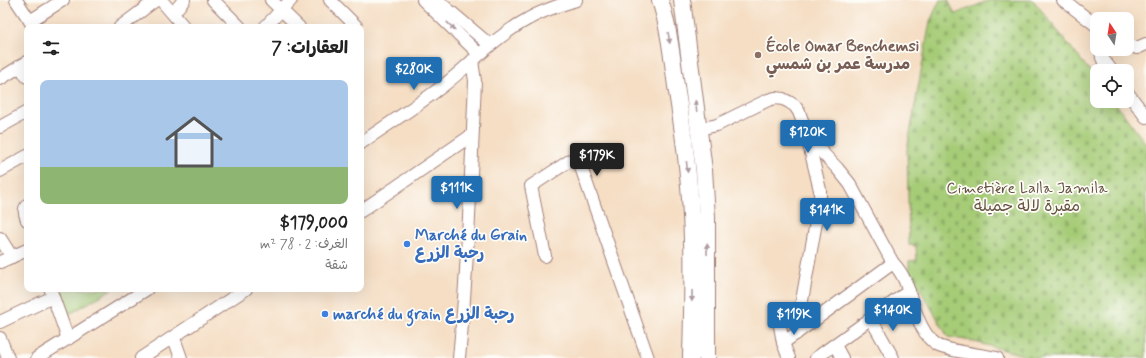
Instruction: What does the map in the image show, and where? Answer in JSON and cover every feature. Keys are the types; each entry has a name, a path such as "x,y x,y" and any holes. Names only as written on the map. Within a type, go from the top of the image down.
{"main road":[{"path":"660,0 667,27 688,175 693,281 691,358"},
{"path":"682,0 704,170 707,217 707,358"}],"street":[{"path":"16,0 32,24 63,0"},
{"path":"124,24 156,0"},
{"path":"162,0 181,24"},
{"path":"172,13 184,0"},
{"path":"213,0 237,24"},
{"path":"271,0 296,24"},
{"path":"268,24 291,0"},
{"path":"330,0 354,24"},
{"path":"423,0 476,57 465,293 458,358"},
{"path":"437,0 490,45"},
{"path":"364,141 444,85 490,45 528,19 548,9 576,0"},
{"path":"1063,0 1090,21"},
{"path":"1134,47 1138,48 1146,44"},
{"path":"0,79 24,64"},
{"path":"699,129 717,125 775,98 789,102 795,106 799,112 806,131 820,190 820,200 796,334"},
{"path":"1134,101 1146,117"},
{"path":"0,128 24,114"},
{"path":"806,131 814,144 850,184 893,263 900,270 923,328 937,345 998,358"},
{"path":"364,209 472,135"},
{"path":"545,256 531,186 578,156 648,358"},
{"path":"0,171 24,158"},
{"path":"0,238 12,257"},
{"path":"0,262 24,251"},
{"path":"783,343 893,263"},
{"path":"816,358 909,291"},
{"path":"37,358 142,292"},
{"path":"146,356 242,292"},
{"path":"0,322 52,293 68,339"},
{"path":"871,319 893,358"},
{"path":"779,320 783,343 789,358"},
{"path":"0,338 8,358"},
{"path":"174,338 181,358"},
{"path":"835,345 842,358"}],"green space":[{"name":"Cimetière Lalla Jamila مقبرة لالة جميلة","path":"940,0 948,0 955,14 990,0 1033,0 1090,71 1090,108 1119,108 1146,144 1146,358 1026,358 1023,355 971,341 948,337 909,270 909,261 917,260 916,246 909,245 907,150 930,21"},
{"path":"60,292 107,292 68,315"}],"place":[{"name":"École Omar Benchemsi مدرسة عمر بن شمسي","path":"758,55"},
{"name":"Marché du Grain رحبة الزرع","path":"407,244"},
{"name":"marché du grain رحبة الزرع","path":"325,314"}]}
